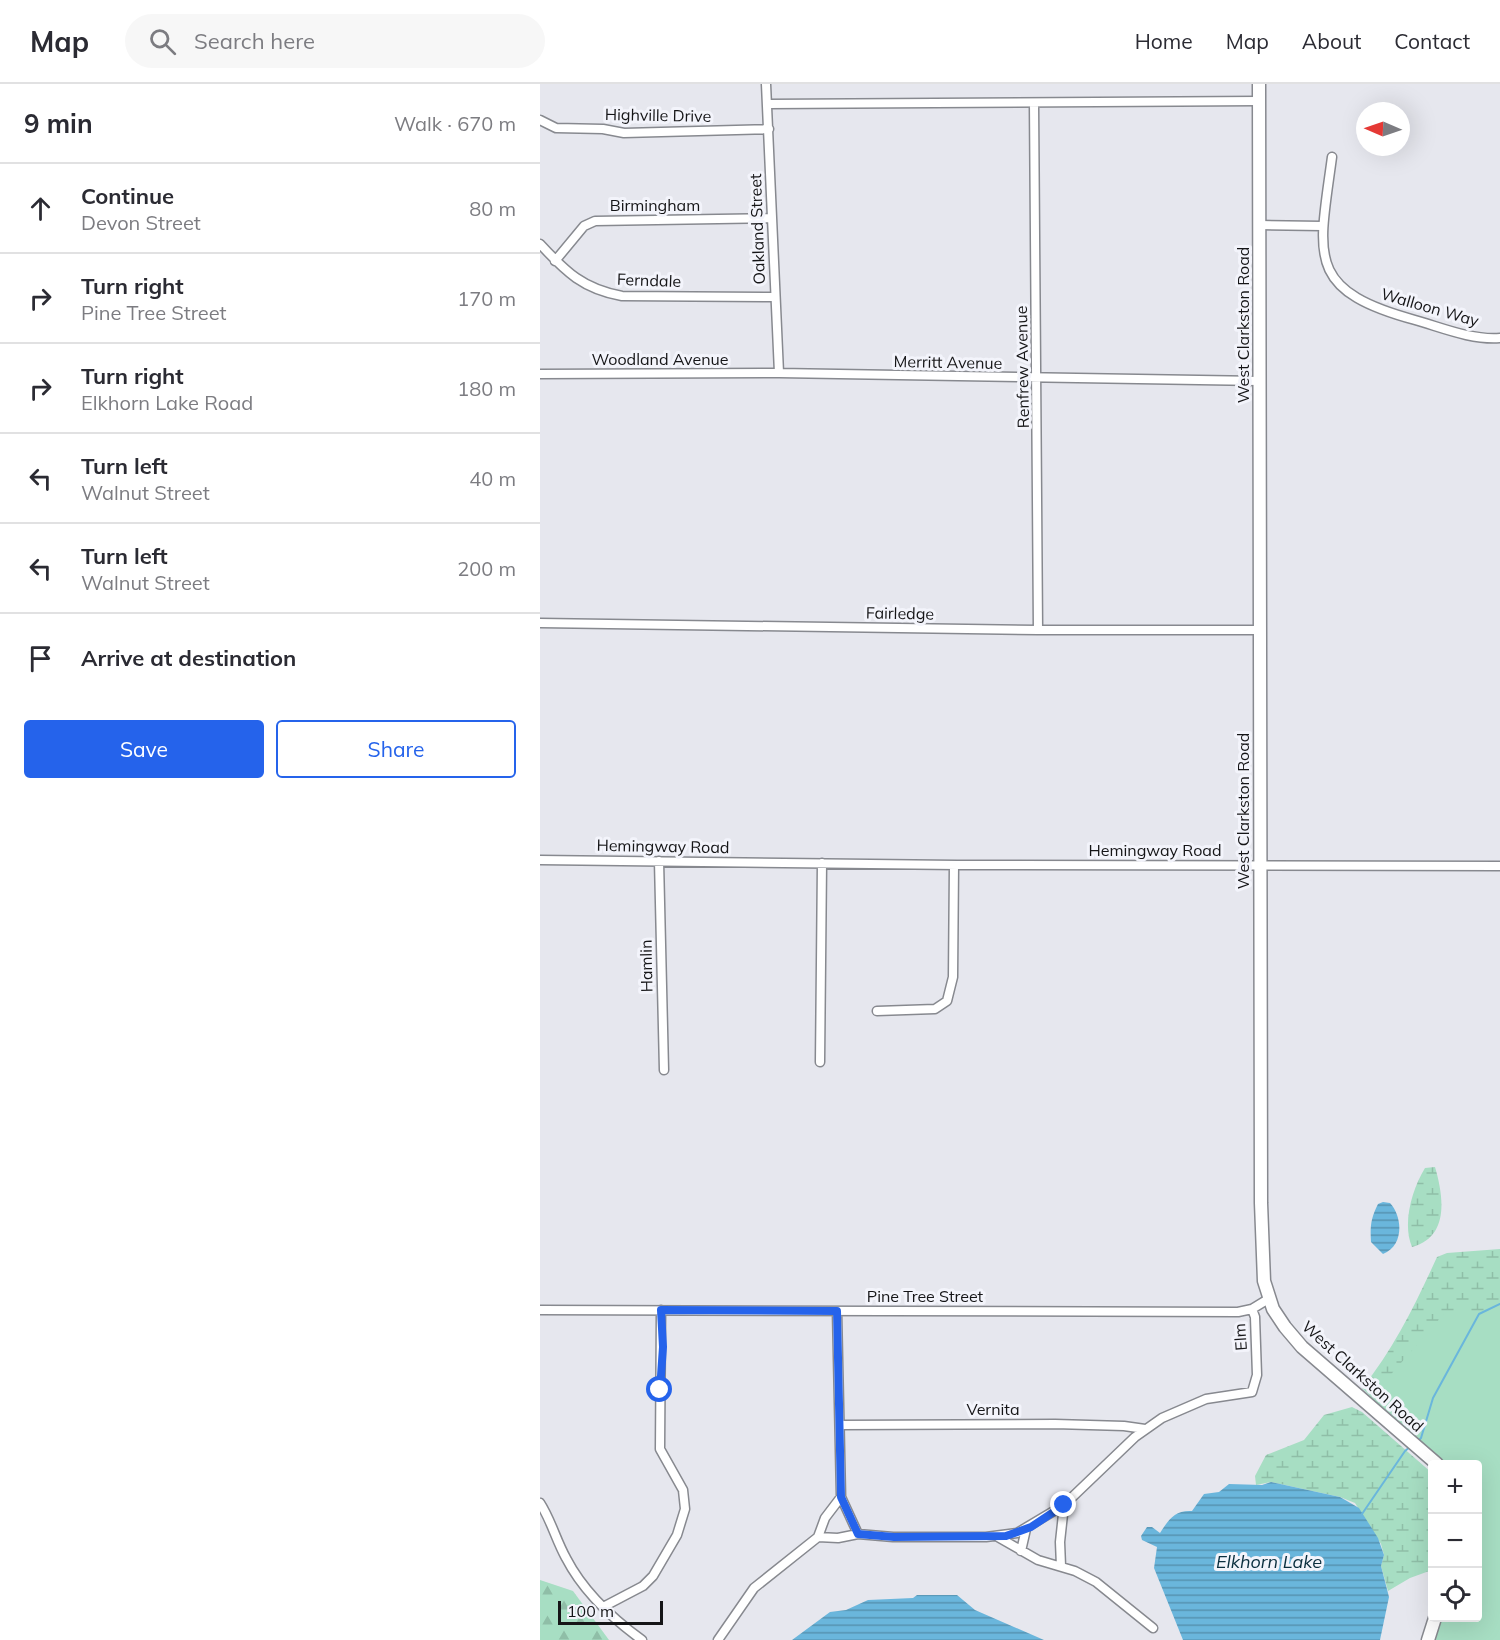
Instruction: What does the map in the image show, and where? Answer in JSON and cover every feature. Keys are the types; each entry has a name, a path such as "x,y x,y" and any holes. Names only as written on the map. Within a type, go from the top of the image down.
{"main road":[{"name":"West Clarkston Road","path":"1259,84 1261,1237 1264,1281 1279,1318 1302,1347 1432,1460"},
{"path":"1428,1640 1433,1622"}],"street":[{"name":"Oakland Street","path":"766,84 779,373"},
{"path":"768,104 1259,101"},
{"name":"Renfrew Avenue","path":"1034,103 1038,630"},
{"name":"Highville Drive","path":"543,123 624,133 769,129"},
{"name":"Walloon Way","path":"1332,157 1322,226 1328,267 1342,289 1351,297 1386,313 1477,338 1500,338"},
{"name":"Birmingham","path":"555,261 584,226 595,220 772,218"},
{"path":"1259,225 1322,226"},
{"name":"Ferndale","path":"540,244 555,261 581,283 595,291 622,296 775,297"},
{"name":"Merritt Avenue","path":"779,373 1260,381"},
{"name":"Woodland Avenue","path":"540,374 779,373"},
{"name":"Fairledge","path":"540,623 1038,630 1260,630"},
{"name":"Hemingway Road","path":"540,860 1500,866"},
{"name":"Hamlin","path":"659,861 664,1070"},
{"path":"820,1062 822,863"},
{"path":"877,1011 935,1009 947,1001 953,968 954,864"},
{"name":"Pine Tree Street","path":"540,1310 1238,1312 1252,1309 1270,1299"},
{"name":"Elm","path":"1145,1429 1162,1418 1206,1399 1252,1392 1257,1383 1257,1363 1255,1317 1252,1309"},
{"path":"603,1607 643,1586 653,1576 677,1535 685,1509 683,1490 662,1456 659,1441 663,1347 661,1310"},
{"path":"837,1311 841,1497 858,1534"},
{"name":"Vernita","path":"840,1425 1066,1425 1124,1426 1145,1429"},
{"path":"818,1537 838,1538 858,1534 903,1538 998,1536 1026,1529 1064,1505 1145,1429"},
{"path":"718,1640 754,1588 818,1537 825,1518 841,1497"},
{"path":"542,1505 569,1564 603,1607 642,1640"},
{"path":"1061,1566 1060,1542 1064,1505"},
{"path":"1020,1551 1026,1529"},
{"path":"998,1536 1020,1551 1096,1582 1153,1628"}],"green space":[{"path":"1435,1167 1440,1191 1441,1215 1432,1235 1424,1242 1412,1247 1408,1217 1413,1196 1425,1168"},
{"path":"1500,1249 1500,1373 1479,1460 1471,1460 1377,1403 1362,1388 1394,1342 1437,1257 1447,1253"},
{"path":"1444,1314 1500,1314 1500,1640 1434,1640 1440,1622 1482,1622 1482,1460 1442,1460 1371,1397"},
{"path":"1352,1407 1362,1412 1428,1470 1428,1571 1410,1578 1388,1591 1381,1566 1384,1555 1381,1544 1355,1503 1340,1497 1271,1482 1256,1485 1255,1476 1266,1455 1304,1440 1324,1415"},
{"path":"540,1580 573,1591 609,1640 540,1640"}],"water":[{"path":"1390,1203 1394,1209 1399,1231 1395,1245 1383,1254 1371,1242 1371,1231 1372,1218 1378,1204"},
{"name":"Elkhorn Lake","path":"1271,1482 1340,1497 1359,1508 1378,1538 1384,1555 1381,1566 1389,1597 1380,1640 1183,1640 1154,1568 1157,1547 1142,1540 1141,1536 1147,1527 1152,1527 1160,1533 1173,1516 1181,1512 1192,1511 1204,1494 1219,1492 1229,1484 1262,1485"},
{"path":"917,1595 957,1595 975,1610 1044,1640 792,1640 830,1612 846,1610 868,1600 913,1598"}],"waterway":[{"path":"1418,1441 1421,1438 1433,1398 1479,1314 1500,1304"},
{"path":"1362,1514 1405,1451 1411,1446"}],"route":[{"path":"660,1390 663,1347 661,1310 837,1311 841,1497 858,1534 894,1537 1006,1536 1031,1527 1064,1505"}]}
